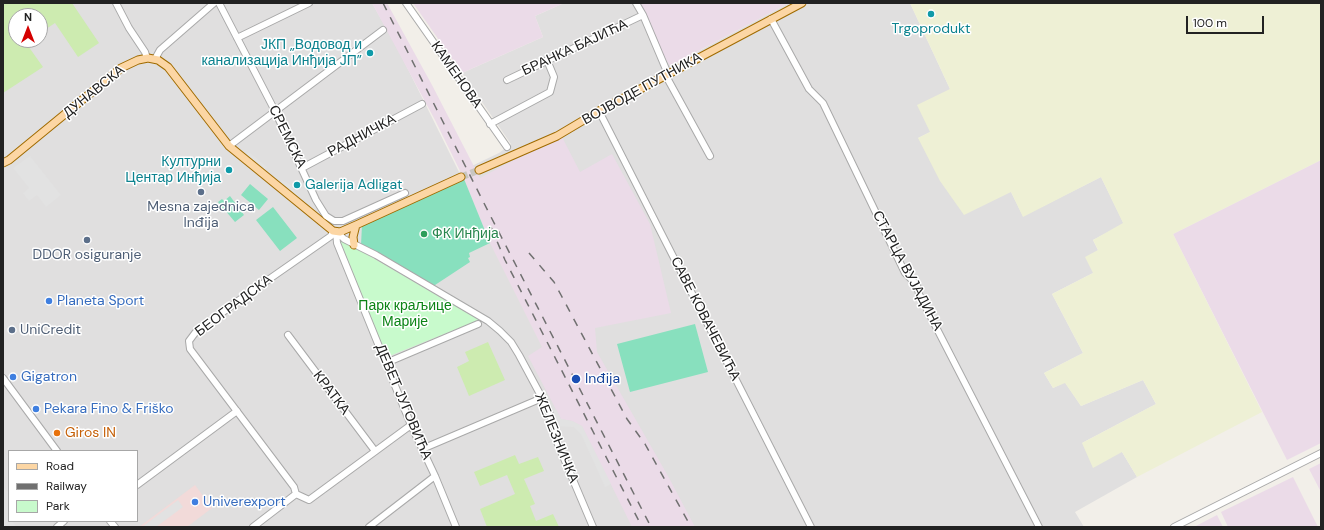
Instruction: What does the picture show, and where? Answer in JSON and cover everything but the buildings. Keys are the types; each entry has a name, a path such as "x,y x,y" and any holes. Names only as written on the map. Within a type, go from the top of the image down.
{"main road":[{"name":"ВОЈВОДЕ ПУТНИКА","path":"479,170 557,136 599,111 771,19 793,5 802,3"},
{"name":"ДУНАВСКА","path":"3,163 9,160 121,68 138,60 147,58 155,59 168,67 229,146"},
{"name":"ЖЕЛЕЗНИЧКА","path":"229,146 307,210 336,231"},
{"path":"336,231 356,225 462,177"},
{"path":"354,245 353,237 356,225"}],"street":[{"path":"116,3 129,28 145,52 147,58"},
{"path":"155,59 160,50 214,3"},
{"name":"СРЕМСКА","path":"219,3 275,111 316,200 326,216 338,222 349,219 405,193"},
{"path":"237,38 309,3"},
{"name":"КАМЕНОВА","path":"406,3 507,148"},
{"path":"636,3 643,15 667,75 710,156"},
{"name":"БРАНКА БАЈИЋА","path":"507,80 643,15"},
{"name":"СТАРЦА ВУЈАДИНА","path":"771,19 808,88 823,103 905,273 917,285 919,294 1039,527"},
{"path":"229,146 383,30"},
{"path":"490,124 550,92 554,77 548,60"},
{"name":"РАДНИЧКА","path":"302,168 422,104"},
{"name":"САВЕ КОВАЧЕВИЋА","path":"599,111 811,527"},
{"path":"307,210 316,200"},
{"name":"ЖЕЛЕЗНИЧКА","path":"336,231 344,239 354,245 383,259 488,321 511,342 548,409 555,428 557,442 592,527"},
{"name":"ДЕВЕТ ЈУГОВИЋА","path":"336,231 337,243 411,425 435,476 456,527"},
{"name":"БЕОГРАДСКА","path":"296,494 294,487 190,350 190,341 195,333 234,303 331,236 336,231"},
{"path":"386,363 478,324"},
{"name":"КРАТКА","path":"288,335 375,451"},
{"path":"3,378 56,450"},
{"path":"422,449 542,398"},
{"path":"138,484 237,411"},
{"path":"256,526 296,494 309,500 411,425"},
{"path":"1174,527 1321,453"},
{"path":"370,527 435,476"}],"shaded area":[{"path":"3,3 372,3 397,47 459,172 499,153 511,144 462,73 543,37 535,16 564,3 632,3 671,66 789,3 910,3 950,89 930,132 918,138 1011,192 1023,216 1101,177 1124,224 1093,240 1098,250 1093,273 1052,294 1083,353 1044,373 1053,388 1065,382 1081,406 1143,380 1156,404 1082,443 1122,452 1137,477 1075,512 1084,527 3,527"},
{"path":"372,3 387,3 432,85 480,178 561,135 580,172 612,154 650,224 671,313 595,328 597,352 668,476 695,527 632,527 582,426 572,421 561,419 528,356 542,347 490,243 464,179 435,120"},
{"path":"413,3 564,3 535,16 543,37 462,73"},
{"path":"632,3 789,3 670,66"},
{"path":"249,152 267,167 264,171 245,156"},
{"path":"30,156 61,195 46,207 37,195 29,201 23,193 29,188 13,168"},
{"path":"1321,160 1321,443 1287,460 1173,234"},
{"path":"282,180 291,185 297,194 295,196 279,183"},
{"path":"556,409 561,419 572,421 582,426 611,484 605,487 582,436 574,427 556,426 551,411"},
{"path":"1321,463 1321,492 1309,469"},
{"path":"1293,477 1318,527 1228,527 1221,512"},
{"path":"195,485 212,508 187,527 139,527"},
{"path":"3,486 8,492 8,522 13,522 16,526 3,527"},
{"path":"178,500 183,507 156,527 142,527"},
{"path":"1217,515 1223,527 1194,527"}],"green space":[{"path":"3,3 72,3 99,43 78,57 55,23 48,28 48,8 8,8 8,48 30,48 43,67 3,93"},
{"path":"910,3 1321,3 1321,160 1173,234 1262,412 1137,477 1122,452 1093,468 1082,443 1156,404 1143,380 1081,406 1065,383 1053,388 1044,373 1083,353 1052,294 1093,273 1085,257 1098,250 1093,240 1123,223 1101,177 1023,217 1011,192 964,215 940,181 918,138 930,132 917,105 950,89"},
{"name":"ФК Инђија","path":"464,179 490,243 469,253 470,257 468,258 470,262 432,287 361,245 362,225"},
{"path":"250,184 268,199 259,210 241,195"},
{"path":"230,196 244,215 235,222 218,202 222,199 224,201"},
{"path":"273,207 297,238 280,251 256,220"},
{"name":"Парк краљице Марије","path":"339,238 479,320 387,357"},
{"path":"695,324 708,372 630,392 617,344"},
{"path":"488,342 505,380 469,396 457,367 469,361 465,352"},
{"path":"515,455 519,464 538,457 544,471 524,479 535,504 530,506 536,521 553,514 559,527 487,527 480,509 515,494 507,475 480,486 474,472"}],"tunnel":[{"path":"461,177 479,170"}],"railway":[{"path":"383,3 490,215 651,527"},
{"path":"491,227 505,260 642,527"},
{"path":"529,253 554,282 627,419 645,444 691,527"}],"place":[{"name":"Trgoprodukt","path":"931,14"},
{"name":"ЈКП „Водовод и канализација Инђија ЈП”","path":"370,53"},
{"name":"Културни Центар Инђија","path":"229,170"},
{"name":"Galerija Adligat","path":"297,185"},
{"name":"Mesna zajednica Inđija","path":"201,192"},
{"name":"ФК Инђија","path":"424,234"},
{"name":"DDOR osiguranje","path":"87,240"},
{"name":"Planeta Sport","path":"49,301"},
{"name":"UniCredit","path":"12,330"},
{"name":"Gigatron","path":"13,377"},
{"name":"Inđija","path":"576,379"},
{"name":"Pekara Fino & Friško","path":"36,409"},
{"name":"Giros IN","path":"57,433"},
{"name":"Univerexport","path":"195,502"}]}
